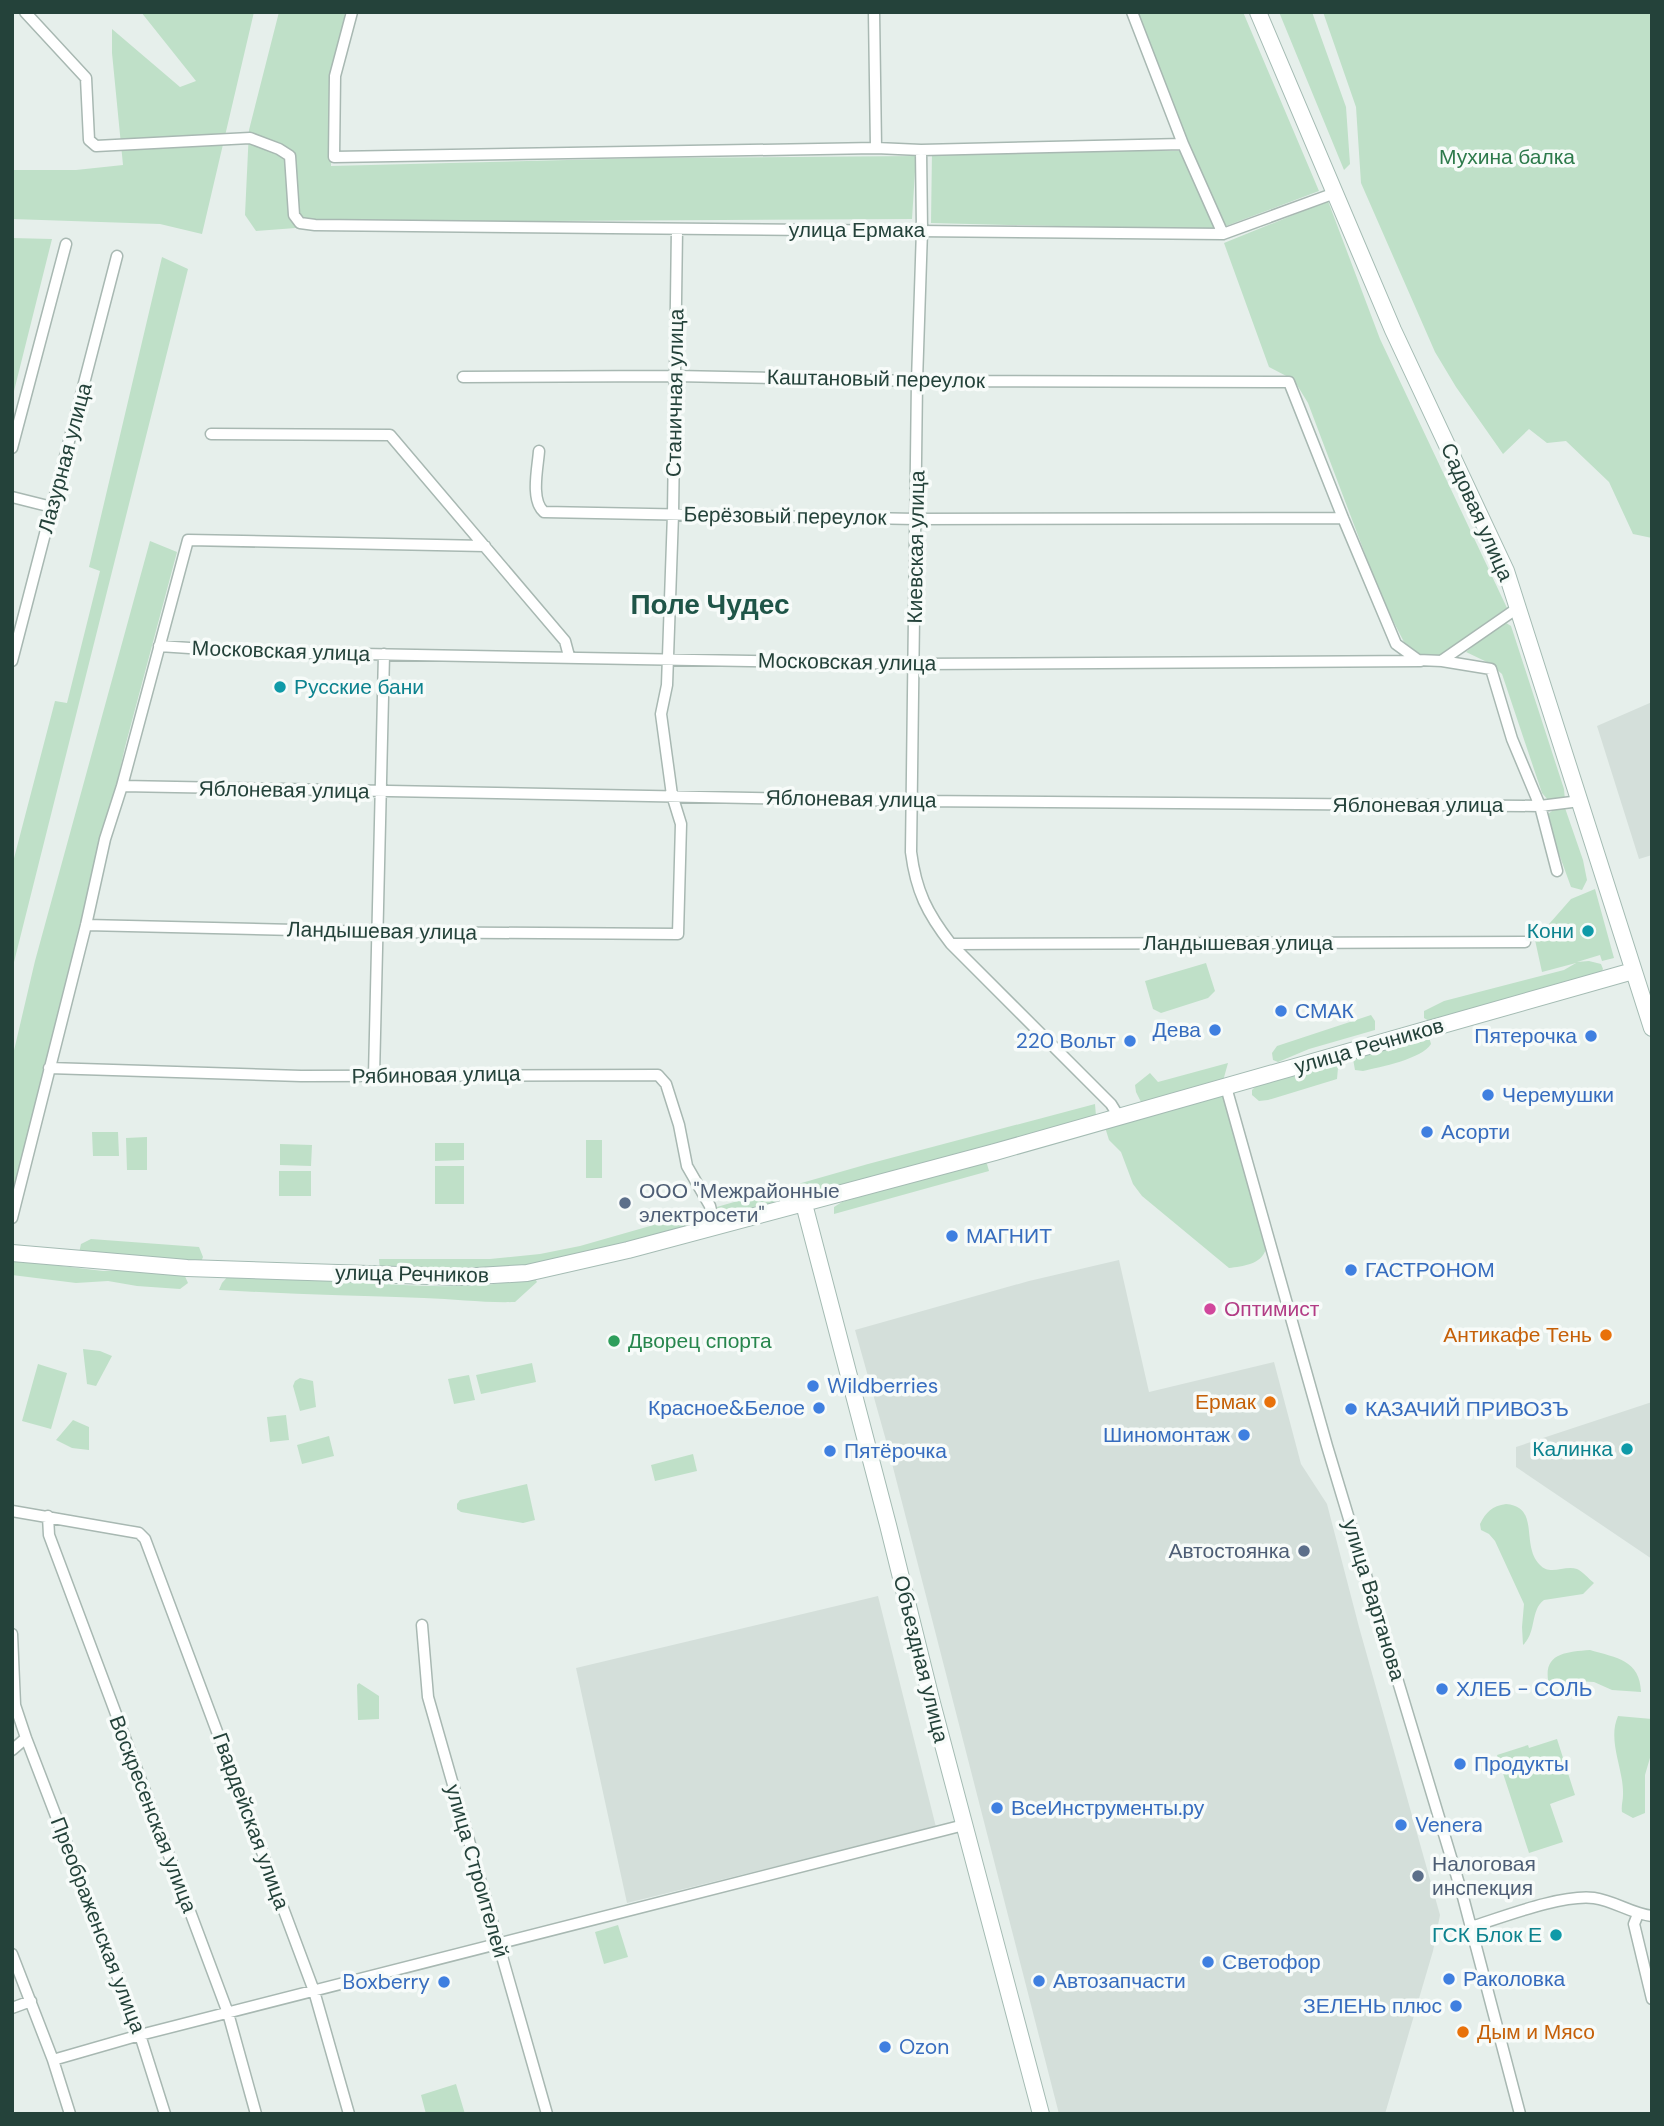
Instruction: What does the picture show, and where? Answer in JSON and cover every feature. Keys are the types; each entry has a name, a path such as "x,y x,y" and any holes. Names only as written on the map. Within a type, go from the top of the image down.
{"main road":[{"name":"Садовая улица","path":"1258,12 1393,330 1491,536 1519,607 1652,1028"},
{"name":"улица Речников","path":"12,1253 187,1268 460,1277 527,1273 804,1204 1633,971"},
{"name":"Объездная улица","path":"804,1204 1041,2114"}],"street":[{"name":"улица Ермака","path":"25,12 86,78 89,140 96,146 250,138 290,156 294,215 300,223 1223,234 1335,193"},
{"path":"352,12 335,76 334,156 876,148 921,150 1183,144"},
{"path":"874,12 876,148"},
{"path":"1132,12 1183,144 1223,234"},
{"name":"Киевская улица","path":"921,150 922,230 917,381 911,852 916,881 932,919 951,944 1111,1104 1119,1117"},
{"name":"Станичная улица","path":"677,229 673,514 667,685 661,714 672,795 681,824 678,934"},
{"path":"12,448 66,244"},
{"name":"Лазурная улица","path":"12,661 117,256"},
{"name":"Каштановый переулок","path":"463,377 675,376 917,381 1289,382 1342,518"},
{"path":"211,433 390,435 565,641 569,656"},
{"name":"Берёзовый переулок","path":"539,451 537,498 539,507 544,512 916,519 1342,518"},
{"path":"12,497 52,507"},
{"path":"1342,518 1396,644 1418,660 1491,669 1512,739 1540,806 1557,871"},
{"path":"12,1218 105,839 122,786 188,540 485,546"},
{"path":"1442,661 1519,607"},
{"name":"Московская улица","path":"159,646 250,652 914,664 1442,661"},
{"path":"374,1076 384,654"},
{"name":"Яблоневая улица","path":"122,786 912,801 1540,806 1580,801"},
{"name":"Ландышевая улица","path":"86,925 378,932 678,934"},
{"name":"Ландышевая улица","path":"951,944 1525,943"},
{"name":"Рябиновая улица","path":"49,1068 302,1076 658,1075 666,1084 680,1125 685,1160 710,1206 715,1227"},
{"name":"улица Вартанова","path":"1226,1087 1328,1448 1471,1927 1520,2114"},
{"path":"12,1511 48,1516"},
{"name":"Гвардейская улица","path":"48,1516 139,1533 145,1539 314,1991 349,2114"},
{"name":"Воскресенская улица","path":"48,1516 49,1535 228,2013 256,2114"},
{"name":"улица Строителей","path":"422,1625 428,1698 547,2114"},
{"name":"Преображенская улица","path":"12,1634 15,1705 141,2035 164,2114"},
{"path":"12,1750 26,1738"},
{"path":"53,2060 141,2035 964,1825"},
{"path":"1471,1927 1579,1898 1605,1900 1638,1914 1652,1916"},
{"path":"1638,1914 1634,1924 1652,1999"},
{"path":"12,1954 53,2060 70,2114"},
{"path":"12,2008 31,2001"}],"shaded area":[{"path":"1652,702 1652,855 1639,859 1597,726"},
{"path":"1119,1260 1149,1392 1274,1362 1301,1464 1327,1504 1440,1915 1433,1951 1385,2114 1059,2114 887,1444 855,1330 1029,1281"},
{"path":"1652,1402 1652,1559 1516,1467 1516,1447"},
{"path":"878,1596 936,1827 627,1903 576,1668"}],"green space":[{"path":"141,12 254,12 202,234 160,224 12,219 12,170 76,170 123,165 112,29 180,87 196,81"},
{"path":"279,12 345,12 334,87 331,166 646,158 916,156 912,219 375,222 256,231 245,215 249,130"},
{"path":"1137,12 1243,12 1319,191 1226,226 1189,146"},
{"path":"1279,12 1312,12 1346,107 1350,164 1344,170"},
{"name":"Мухина балка","path":"1323,12 1652,12 1652,538 1633,534 1609,482 1566,441 1547,443 1529,429 1503,454 1456,387 1435,352 1361,183 1356,107"},
{"path":"932,151 1180,151 1217,230 931,223"},
{"path":"1328,201 1380,339 1507,608 1437,657 1418,654 1405,644 1382,599 1308,403 1294,380 1269,367 1224,243"},
{"path":"12,238 52,239 12,399"},
{"path":"162,257 188,269 12,970 12,866 55,701 67,703 100,571 89,567"},
{"path":"150,541 177,552 125,747 91,900 12,1197 12,1059 35,961"},
{"path":"1503,621 1511,626 1564,789 1565,800 1548,800 1542,793 1502,674 1489,663 1466,652"},
{"path":"1556,808 1565,808 1583,860 1587,880 1582,890 1571,887 1550,829 1548,814"},
{"path":"1595,889 1614,958 1602,961 1600,955 1577,962 1601,964 1603,969 1600,975 1429,1021 1424,1018 1424,1011 1444,1001 1564,970 1576,963 1542,972 1535,940 1571,899"},
{"path":"1206,963 1215,991 1208,998 1161,1013 1153,1009 1145,981"},
{"path":"1371,1015 1375,1021 1375,1030 1309,1049 1278,1062 1273,1060 1272,1053 1277,1046"},
{"path":"1429,1037 1431,1044 1419,1054 1390,1065 1363,1071 1355,1070 1353,1059 1356,1056"},
{"path":"1228,1063 1223,1081 1150,1102 1141,1102 1136,1092 1135,1085 1150,1073 1158,1082"},
{"path":"1334,1063 1338,1068 1337,1079 1268,1100 1259,1101 1252,1095 1256,1086"},
{"path":"1223,1092 1266,1249 1256,1262 1229,1268 1142,1196 1133,1184 1121,1152 1109,1140 1104,1124"},
{"path":"1095,1104 1096,1116 993,1146 535,1267 380,1272 379,1259 490,1259 540,1254 580,1246 868,1164"},
{"path":"92,1132 118,1132 119,1156 93,1156"},
{"path":"147,1137 147,1170 127,1170 126,1138"},
{"path":"586,1140 602,1140 602,1178 586,1178"},
{"path":"435,1143 464,1143 464,1160 435,1161"},
{"path":"280,1144 312,1145 311,1166 280,1165"},
{"path":"981,1160 987,1164 989,1171 834,1214 834,1207 842,1202"},
{"path":"435,1166 464,1166 464,1204 435,1204"},
{"path":"279,1171 311,1171 311,1196 279,1196"},
{"path":"91,1239 199,1247 203,1257 201,1262 79,1253 81,1244"},
{"path":"12,1260 103,1271 134,1270 184,1274 188,1283 180,1289 108,1281 76,1283 12,1275"},
{"path":"229,1275 422,1286 486,1285 534,1277 537,1282 515,1302 492,1302 219,1290"},
{"path":"83,1349 112,1356 96,1386 87,1384"},
{"path":"532,1363 536,1382 481,1394 476,1375"},
{"path":"38,1364 67,1373 51,1429 22,1421"},
{"path":"469,1375 475,1400 454,1404 448,1379"},
{"path":"300,1378 313,1381 316,1407 300,1411 293,1386"},
{"path":"286,1415 289,1440 270,1442 267,1417"},
{"path":"73,1420 89,1427 89,1450 72,1448 56,1440"},
{"path":"329,1436 334,1456 302,1464 297,1445"},
{"path":"693,1454 697,1471 655,1481 651,1465"},
{"path":"527,1484 535,1520 523,1523 461,1512 457,1509 460,1500"},
{"path":"1506,1504 1517,1507 1527,1519 1531,1547 1540,1565 1548,1570 1577,1569 1594,1583 1583,1594 1544,1600 1537,1609 1530,1634 1523,1645 1524,1604 1495,1541 1481,1530 1480,1524 1490,1510"},
{"path":"1590,1650 1618,1658 1632,1667 1640,1681 1641,1692 1612,1690 1594,1682 1576,1681 1550,1689 1548,1668 1556,1657"},
{"path":"359,1683 379,1696 379,1719 358,1720"},
{"path":"1618,1716 1652,1719 1652,1751 1645,1775 1645,1813 1633,1818 1622,1812 1623,1785 1614,1735"},
{"path":"1557,1739 1575,1795 1550,1804 1563,1842 1529,1853 1497,1755"},
{"path":"618,1925 628,1957 604,1964 595,1932"},
{"path":"456,2084 465,2114 426,2114 421,2095"}],"place":[{"name":"Русские бани","path":"280,687"},
{"name":"Кони","path":"1588,931"},
{"name":"СМАК","path":"1281,1011"},
{"name":"Дева","path":"1215,1030"},
{"name":"Пятерочка","path":"1591,1036"},
{"name":"220 Вольт","path":"1130,1041"},
{"name":"Черемушки","path":"1488,1095"},
{"name":"Асорти","path":"1427,1132"},
{"name":"ООО \"Межрайонные электросети\"","path":"625,1203"},
{"name":"МАГНИТ","path":"952,1236"},
{"name":"ГАСТРОНОМ","path":"1351,1270"},
{"name":"Оптимист","path":"1210,1309"},
{"name":"Антикафе Тень","path":"1606,1335"},
{"name":"Дворец спорта","path":"614,1341"},
{"name":"Wildberries","path":"813,1386"},
{"name":"Ермак","path":"1270,1402"},
{"name":"Красное&Белое","path":"819,1408"},
{"name":"КАЗАЧИЙ ПРИВОЗЪ","path":"1351,1409"},
{"name":"Шиномонтаж","path":"1244,1435"},
{"name":"Калинка","path":"1627,1449"},
{"name":"Пятёрочка","path":"830,1451"},
{"name":"Автостоянка","path":"1304,1551"},
{"name":"ХЛЕБ - СОЛЬ","path":"1442,1689"},
{"name":"Продукты","path":"1460,1764"},
{"name":"ВсеИнструменты.ру","path":"997,1808"},
{"name":"Venera","path":"1401,1825"},
{"name":"Налоговая инспекция","path":"1418,1876"},
{"name":"ГСК Блок Е","path":"1556,1935"},
{"name":"Светофор","path":"1208,1962"},
{"name":"Раколовка","path":"1449,1979"},
{"name":"Автозапчасти","path":"1039,1981"},
{"name":"Boxberry","path":"444,1982"},
{"name":"ЗЕЛЕНЬ плюс","path":"1456,2006"},
{"name":"Дым и Мясо","path":"1463,2032"},
{"name":"Ozon","path":"885,2047"}],"district":[{"name":"Поле Чудес","path":"710,604"}]}
